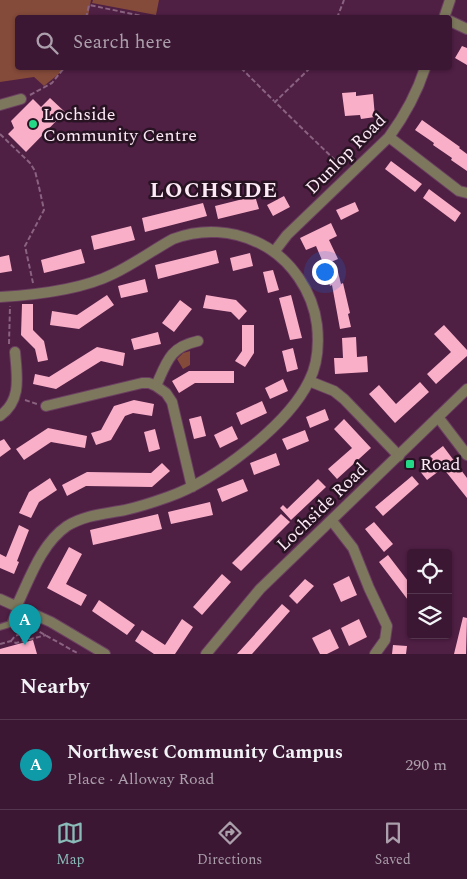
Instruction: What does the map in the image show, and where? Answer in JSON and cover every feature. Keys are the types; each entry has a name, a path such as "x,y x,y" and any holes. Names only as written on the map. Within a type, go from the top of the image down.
{"street":[{"path":"445,15 450,0"},
{"path":"452,23 467,30"},
{"name":"Dunlop Road","path":"274,252 287,235 389,137 418,90 425,70"},
{"path":"0,105 21,99"},
{"path":"389,137 459,191 467,193"},
{"path":"5,297 35,294 94,282 113,274 173,239 194,233 217,231 253,240 274,252 288,264 308,294 314,311 318,347 309,381 291,409 274,427 227,466 192,487 147,504 83,518 65,528 42,553 17,605"},
{"path":"156,386 168,358 176,350 198,341"},
{"path":"0,416 9,408 15,398 18,384 15,352"},
{"path":"309,381 334,391 344,399 399,456"},
{"path":"46,406 142,383 156,386 166,393 172,402 192,487"},
{"name":"Lochside Road","path":"206,654 260,589 467,389"},
{"path":"438,417 467,455"},
{"path":"332,521 353,548 387,626 385,640 375,654"},
{"path":"0,599 52,622 105,654"}],"lane":[{"path":"0,627 10,624 17,605"}],"path":[{"path":"87,15 90,0"},
{"path":"338,15 344,0"},
{"path":"90,5 138,15"},
{"path":"21,99 52,83 62,70"},
{"path":"243,70 351,175"},
{"path":"275,102 308,70"},
{"path":"0,134 30,163 35,171 39,187 44,210 25,246 35,294"},
{"path":"5,297 9,345 15,352"},
{"path":"15,398 46,406"},
{"path":"12,618 79,654"},
{"path":"0,644 35,629"},
{"path":"11,640 16,643 46,635"}],"shaded area":[{"path":"0,0 91,0 88,15 15,15 15,70 64,70 44,86 34,77 0,82"},
{"path":"93,0 159,0 156,15 92,3"},
{"path":"190,351 190,365 183,369 177,359 183,353"}],"building":[{"path":"462,46 467,48 467,65 455,58"},
{"path":"356,92 356,96 373,94 375,117 361,119 360,115 345,116 342,93"},
{"name":"Lochside Community Centre","path":"50,98 65,112 26,152 8,134 14,128 11,121 33,99 41,107"},
{"path":"422,120 467,154 467,171 433,145 434,143 415,130"},
{"path":"391,161 422,184 415,192 385,169"},
{"path":"429,189 461,213 455,222 423,198"},
{"path":"255,196 259,209 218,219 215,206"},
{"path":"284,196 290,207 273,216 267,205"},
{"path":"355,202 359,211 341,220 336,210"},
{"path":"203,203 207,216 145,232 142,218"},
{"path":"331,223 337,236 329,240 338,259 324,265 316,246 306,250 300,238"},
{"path":"131,226 135,240 94,250 91,236"},
{"path":"81,249 85,263 44,273 41,260"},
{"path":"216,250 219,263 158,279 155,265"},
{"path":"250,253 253,266 233,271 230,258"},
{"path":"9,255 12,271 0,273 0,257"},
{"path":"273,270 279,290 268,293 263,272"},
{"path":"338,272 341,284 343,283 350,313 348,314 351,327 340,329 332,285 330,286 327,275"},
{"path":"145,279 148,292 121,298 118,286"},
{"path":"107,295 114,305 79,329 50,325 52,311 77,315"},
{"path":"206,295 236,300 247,311 239,320 231,312 203,308"},
{"path":"291,295 302,338 290,340 279,298"},
{"path":"180,300 192,309 174,332 162,323"},
{"path":"22,304 33,304 33,330 44,341 48,360 38,362 35,349 21,335"},
{"path":"242,325 254,325 254,353 245,367 235,361 242,351"},
{"path":"444,325 467,350 467,356 436,384 427,374 451,352 434,334"},
{"path":"158,332 161,344 134,350 131,339"},
{"path":"356,337 357,357 367,356 368,372 335,374 334,358 343,358 342,338"},
{"path":"97,347 125,353 123,366 101,361 56,389 33,384 35,374 49,377"},
{"path":"293,348 298,369 287,372 282,351"},
{"path":"189,371 234,371 234,383 195,383 179,393 172,381"},
{"path":"283,379 288,391 270,399 265,388"},
{"path":"420,382 429,392 395,423 369,394 379,385 396,404"},
{"path":"134,400 154,404 152,416 133,413 125,416 111,440 96,445 91,433 101,430 114,406"},
{"path":"262,401 267,413 241,425 236,413"},
{"path":"325,409 329,420 310,428 306,417"},
{"path":"201,416 206,436 194,439 189,419"},
{"path":"344,419 371,448 337,479 328,469 352,448 334,429"},
{"path":"232,426 238,439 220,448 214,435"},
{"path":"48,428 87,436 85,448 51,442 24,460 16,449"},
{"path":"155,429 160,449 149,452 144,432"},
{"path":"305,430 309,441 287,450 282,439"},
{"path":"4,439 11,449 0,457 0,441"},
{"path":"443,446 467,478 467,498 443,468 427,480 419,470 433,459 430,456"},
{"path":"276,453 280,465 254,475 250,463"},
{"path":"162,463 170,471 152,487 86,486 67,496 62,485 87,472 151,473"},
{"path":"412,476 419,484 383,516 375,507"},
{"path":"50,478 57,490 39,502 31,518 19,513 29,492"},
{"path":"243,479 248,491 222,502 217,489"},
{"path":"318,479 326,487 291,520 280,508 283,505 287,509"},
{"path":"210,502 213,515 171,524 168,512"},
{"path":"158,514 162,529 93,545 90,530"},
{"path":"281,514 290,522 241,571 232,563"},
{"path":"374,522 393,544 384,552 365,529"},
{"path":"19,525 29,530 14,574 0,568 0,554 6,557"},
{"path":"69,547 82,554 66,584 87,595 81,606 47,588"},
{"path":"388,555 407,580 407,599 379,562"},
{"path":"222,574 231,582 202,615 193,607"},
{"path":"349,576 357,595 341,602 333,584"},
{"path":"305,579 314,586 297,604 289,596"},
{"path":"99,600 135,625 127,635 92,611"},
{"path":"282,604 290,611 252,654 237,654"},
{"path":"463,617 467,618 466,654 454,654"},
{"path":"182,619 193,627 175,654 154,654 135,641 142,630 165,645"},
{"path":"359,619 367,637 349,646 341,628"},
{"path":"330,629 339,648 327,654 320,654 312,638"},
{"path":"33,640 37,654 0,654 0,649"},
{"path":"393,645 407,646 406,654 392,654"}],"place":[{"name":"Lochside Community Centre","path":"33,124"},
{"name":"Road","path":"410,464"},
{"name":"Northwest Community Campus","path":"25,645"}],"district":[{"name":"LOCHSIDE","path":"214,190"}]}
